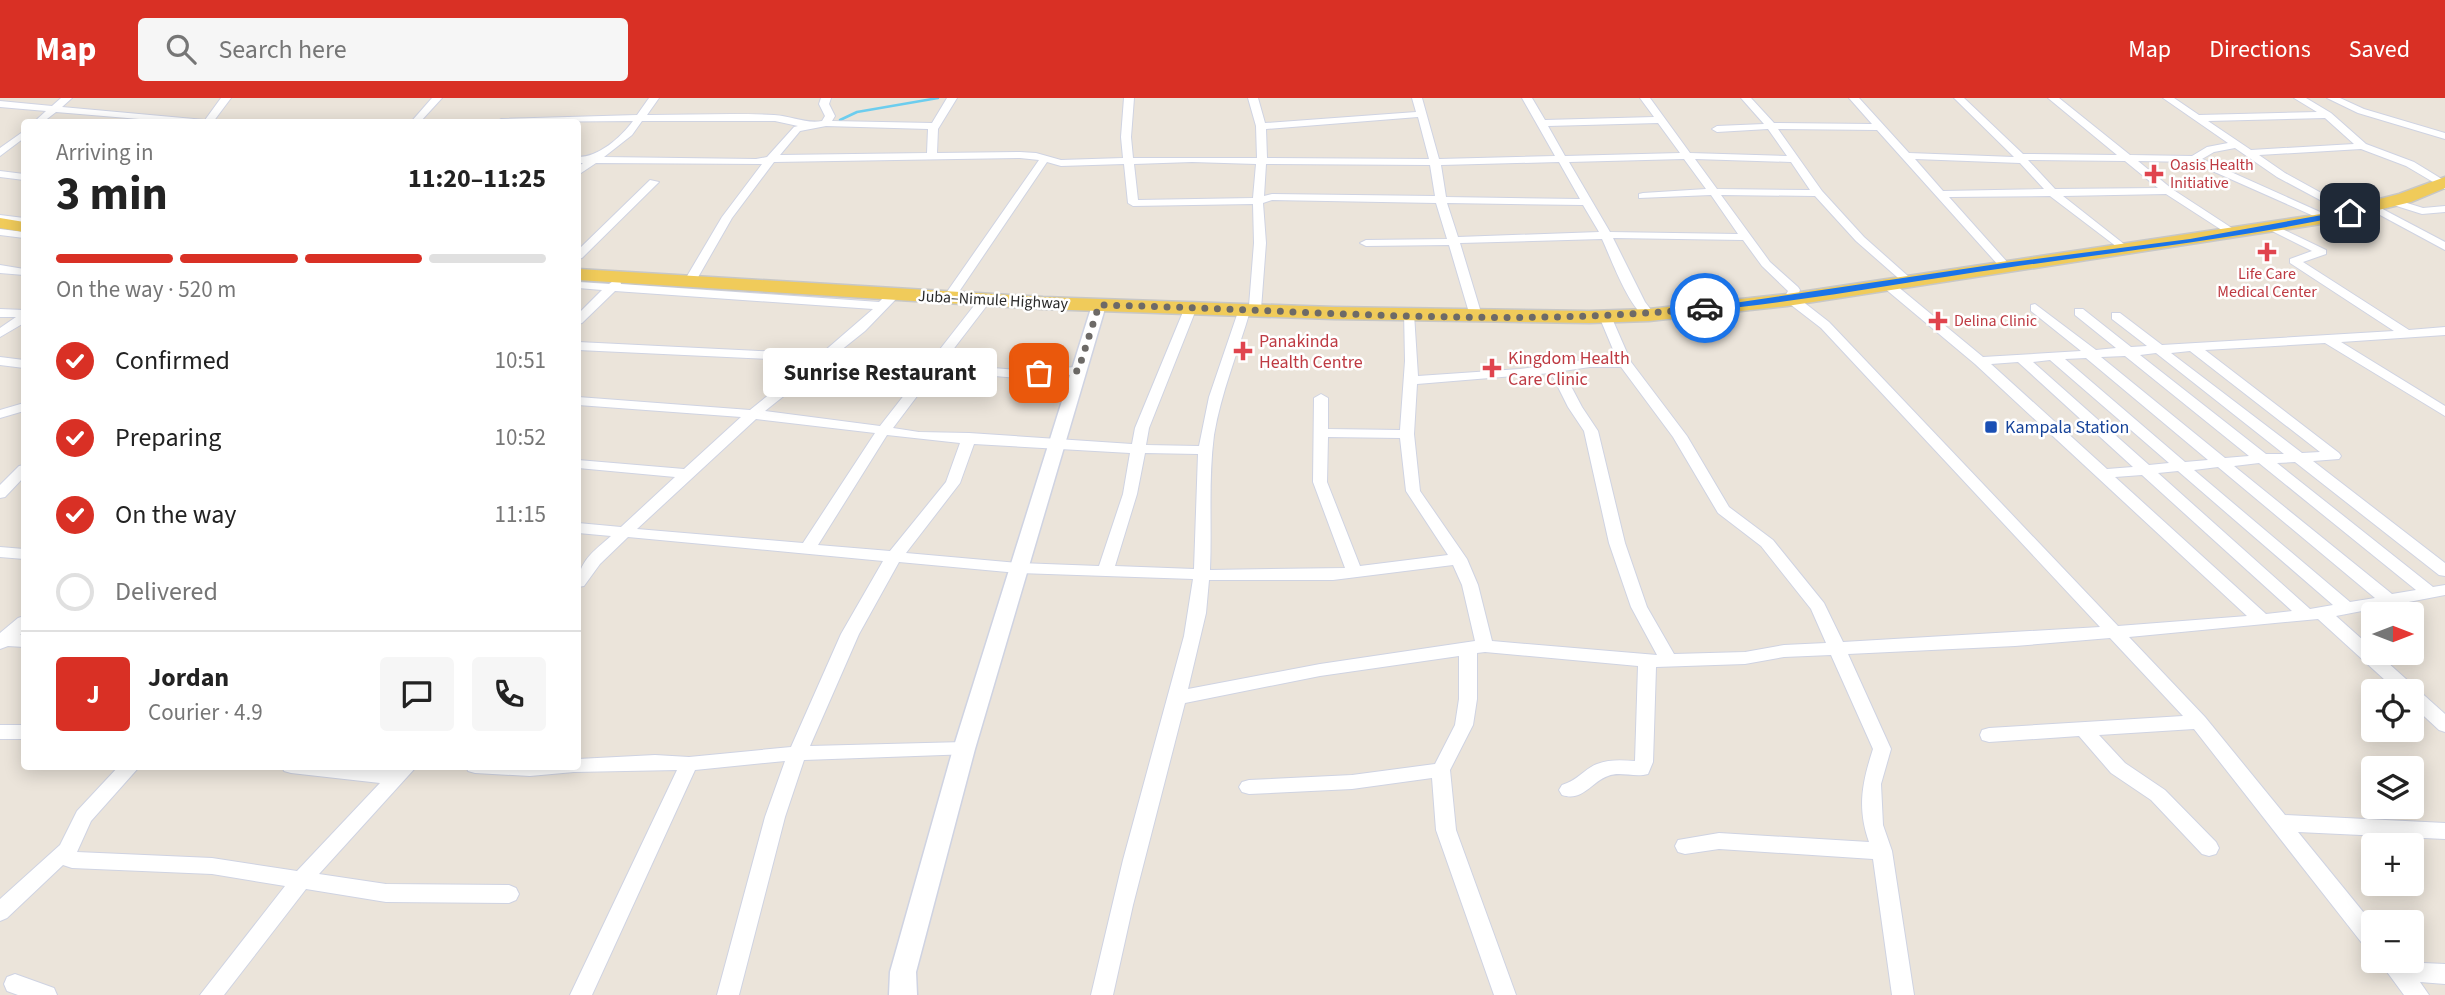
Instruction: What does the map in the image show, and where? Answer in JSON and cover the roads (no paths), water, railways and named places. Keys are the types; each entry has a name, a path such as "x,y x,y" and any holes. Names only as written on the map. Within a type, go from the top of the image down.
{"main road":[{"name":"Juba–Nimule Highway","path":"581,276 617,282 690,279 888,301 950,295 984,300 1099,305 1476,316 1649,315 1790,298 2004,265 2235,234 2350,213 2444,184"},
{"path":"1,225 21,227"}],"street":[{"path":"42,119 67,98"},
{"path":"208,119 226,98"},
{"path":"418,119 437,98"},
{"path":"581,170 629,134 654,98"},
{"path":"826,98 824,104 830,116 826,123"},
{"path":"932,156 930,139 934,126 953,98"},
{"path":"1129,98 1126,137 1131,161 1133,204 1258,201 1272,197 1588,202"},
{"path":"1102,995 1140,829 1162,759 1193,636 1201,573 1205,450 1224,370 1250,309 1260,243 1258,201 1263,160 1261,127 1253,98"},
{"path":"1417,98 1435,162 1441,200 1476,316"},
{"path":"1527,98 1588,202 1639,303 1649,315"},
{"path":"1645,98 1656,98"},
{"path":"1645,98 1766,264 1794,290 1790,298 1825,325 2199,722 2361,925"},
{"path":"1746,98 1772,126 1818,193 1896,282 2262,620"},
{"path":"1854,98 2004,265"},
{"path":"1959,98 2052,192 2124,250"},
{"path":"2053,98 2168,191 2235,234"},
{"path":"2168,98 2248,153 2350,213"},
{"path":"2298,98 2329,115 2362,146 2410,164 2444,184"},
{"path":"2332,98 2361,111 2445,136"},
{"path":"0,104 167,119"},
{"path":"1261,127 1422,114"},
{"path":"2198,118 2329,115"},
{"path":"581,120 775,118 796,121 806,126"},
{"path":"1543,123 1661,120"},
{"path":"690,279 750,183 797,129 826,123 850,126 934,126"},
{"path":"1717,129 1772,126 1879,127"},
{"path":"0,139 21,139"},
{"path":"0,153 21,140"},
{"path":"2193,159 2211,149 2236,145"},
{"path":"2248,153 2362,146"},
{"path":"581,160 770,160 786,157 1020,155 1061,163 1263,160 1435,162 1687,156 1793,159"},
{"path":"1908,156 2193,159 2325,218"},
{"path":"581,270 950,295 1045,158"},
{"path":"0,174 21,177"},
{"path":"581,253 654,182"},
{"path":"1941,194 2168,191"},
{"path":"1643,196 1714,192 1818,193"},
{"path":"2391,201 2423,211 2445,209"},
{"path":"2373,207 2445,247"},
{"path":"1,225 21,222"},
{"path":"1,225 21,234"},
{"path":"2274,228 2322,252 2294,261 2406,334"},
{"path":"1366,243 1443,243 1455,240 1606,235 1746,237"},
{"path":"0,269 21,272"},
{"path":"581,285 617,282 888,301"},
{"path":"581,317 617,282"},
{"path":"807,550 883,431 984,300"},
{"path":"581,578 594,560 752,415 825,358 888,301"},
{"path":"903,995 903,972 964,749 1099,305"},
{"path":"1105,572 1130,494 1142,428 1191,307"},
{"path":"2035,308 2388,600"},
{"path":"2079,312 2260,459 2437,591"},
{"path":"0,313 21,316"},
{"path":"1408,314 1411,380 1407,434 1413,491 1459,559 1470,585 1476,648 1464,726 1441,770 1446,830 1505,995"},
{"path":"1605,316 1625,363 1680,436 1723,510 1767,542 1818,607 1882,749 1871,783 1873,825 1882,851 1903,995"},
{"path":"2116,316 2445,571"},
{"path":"0,333 21,318"},
{"path":"1980,361 2445,331"},
{"path":"2326,338 2445,412"},
{"path":"581,346 825,358"},
{"path":"2102,474 2260,459 2334,456 2192,347"},
{"path":"2053,356 2346,608"},
{"path":"2021,358 2146,470 2393,679"},
{"path":"0,361 21,364"},
{"path":"1411,380 1625,363"},
{"path":"931,367 1019,374 1078,371"},
{"path":"1555,367 1575,407 1591,431 1617,543 1639,607 1667,658"},
{"path":"1321,398 1320,482 1355,573"},
{"path":"581,401 825,421 883,431 1137,449 1205,450"},
{"path":"0,414 21,408"},
{"path":"1321,433 1407,434"},
{"path":"728,995 775,817 797,753 850,634 892,558 953,483 969,437"},
{"path":"581,464 688,474"},
{"path":"2,491 21,472"},
{"path":"2,491 21,490"},
{"path":"581,528 626,530 892,558 1105,572 1292,577 1355,573 1459,559"},
{"path":"0,552 21,555"},
{"path":"1177,698 1320,670 1476,648 1647,661 1667,658 1745,658 1784,651 2113,633 2262,620 2314,614 2437,591"},
{"path":"1,640 21,624"},
{"path":"1,640 21,641"},
{"path":"1569,790 1582,788 1600,771 1616,767 1641,769 1644,762 1647,661"},
{"path":"2424,706 2445,725"},
{"path":"1989,735 2199,722"},
{"path":"2083,729 2118,768 2158,795 2209,848"},
{"path":"0,732 21,732"},
{"path":"581,766 654,762 689,764 797,753 964,749"},
{"path":"581,995 689,764"},
{"path":"0,912 65,850 84,816 127,770"},
{"path":"365,770 402,772"},
{"path":"1249,787 1352,782 1441,770"},
{"path":"211,995 302,879 402,772"},
{"path":"2280,823 2445,831"},
{"path":"1685,846 1719,841 1882,851"},
{"path":"65,850 64,857 72,860 212,866 386,893 509,894"},
{"path":"2424,970 2445,974"},
{"path":"2400,973 2418,995"},
{"path":"15,984 46,995"}],"waterway":[{"path":"840,120 857,112 938,98"}],"place":[{"name":"Oasis Health Initiative","path":"2154,174"},
{"name":"Life Care Medical Center","path":"2267,252"},
{"name":"Delina Clinic","path":"1938,321"},
{"name":"Panakinda Health Centre","path":"1243,351"},
{"name":"Kingdom Health Care Clinic","path":"1492,368"},
{"name":"Sunrise Restaurant","path":"1039,373"},
{"name":"Kampala Station","path":"1991,427"}]}
